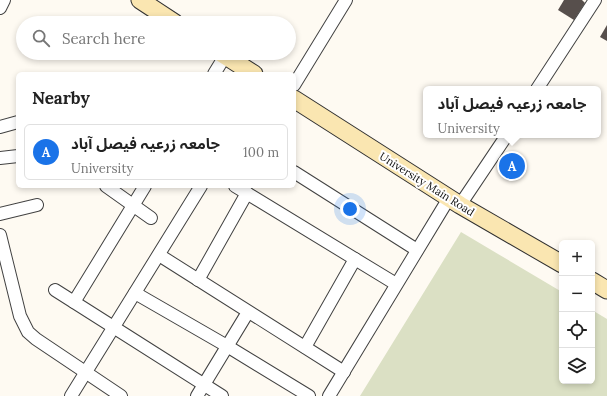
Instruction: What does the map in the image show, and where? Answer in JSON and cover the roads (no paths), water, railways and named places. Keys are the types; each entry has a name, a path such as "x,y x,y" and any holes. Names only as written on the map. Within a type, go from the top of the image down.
{"street":[{"path":"0,8 4,0"},
{"path":"140,0 164,16"},
{"path":"296,82 346,0"},
{"path":"539,86 596,0"},
{"path":"215,72 220,60"},
{"path":"232,60 251,72"},
{"name":"University Main Road","path":"296,101 455,202 559,262"},
{"path":"0,127 16,123"},
{"path":"329,396 417,250 505,138"},
{"path":"0,158 16,156"},
{"path":"296,173 417,250"},
{"path":"109,188 151,218"},
{"path":"74,302 144,188"},
{"path":"71,396 200,188"},
{"path":"238,188 396,284"},
{"path":"198,280 247,193"},
{"path":"0,214 37,205"},
{"path":"0,235 6,284 28,332 121,396"},
{"path":"159,255 344,372"},
{"path":"305,347 355,259"},
{"path":"595,283 607,290"},
{"path":"55,290 222,396"},
{"path":"135,294 227,346 310,396"},
{"path":"196,396 248,312"}],"place":[{"name":"جامعہ زرعیہ فیصل آباد","path":"512,166"}]}
